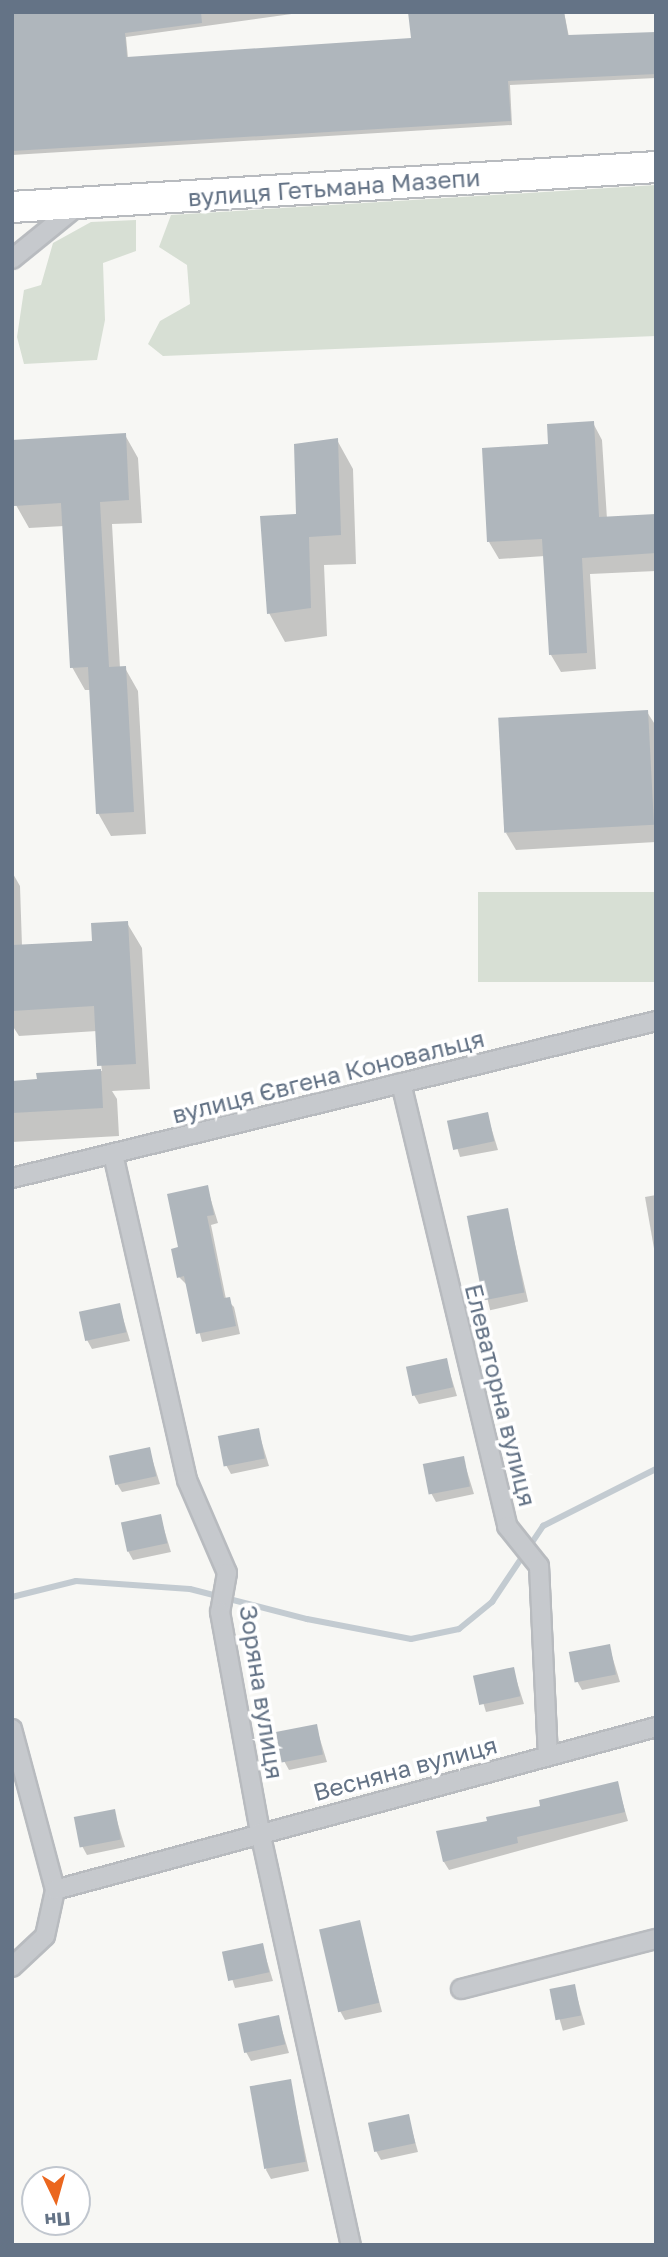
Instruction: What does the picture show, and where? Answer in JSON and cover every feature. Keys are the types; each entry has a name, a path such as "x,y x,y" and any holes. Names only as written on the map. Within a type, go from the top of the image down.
{"highway":[{"name":"вулиця Гетьмана Мазепи","path":"12,207 656,167"}],"street":[{"path":"12,259 83,202"},
{"name":"вулиця Євгена Коновальця","path":"12,1178 656,1021"},
{"name":"Елеваторна вулиця","path":"401,1083 507,1526 539,1566 548,1755"},
{"name":"Зоряна вулиця","path":"113,1154 187,1480 227,1573 220,1612 260,1832 351,2245"},
{"name":"Весняна вулиця","path":"55,1890 260,1832 656,1727"},
{"path":"12,1729 55,1890 45,1936 12,1966"},
{"path":"461,1989 656,1939"}],"shaded area":[{"path":"656,185 656,336 163,356 148,344 160,321 190,304 187,265 159,247 171,215"},
{"path":"136,220 136,251 103,263 105,320 97,360 24,364 17,337 24,290 41,285 53,243 91,222"},
{"path":"478,892 656,892 656,982 478,982"}],"building":[{"path":"12,12 201,12 202,23 125,33 127,57 411,38 408,12 564,12 568,35 656,32 656,74 508,81 511,121 12,151"},
{"path":"594,421 599,517 656,514 656,553 582,558 587,653 549,655 542,539 487,542 482,448 548,444 547,424"},
{"path":"126,433 129,500 100,502 109,667 126,666 134,812 96,814 88,667 70,668 61,503 14,506 12,440"},
{"path":"338,438 341,535 309,537 311,608 267,614 260,516 296,514 294,444"},
{"path":"648,710 654,825 504,833 498,718"},
{"path":"128,921 136,1064 97,1066 94,1006 12,1011 12,945 92,941 91,923"},
{"path":"101,1069 103,1108 12,1113 12,1081 37,1079 36,1073"},
{"path":"488,1112 494,1141 453,1150 447,1121"},
{"path":"208,1185 214,1215 207,1216 224,1298 230,1297 236,1326 196,1334 184,1276 177,1278 171,1249 178,1247 167,1194"},
{"path":"508,1208 524,1292 483,1300 467,1216"},
{"path":"120,1303 126,1332 85,1341 79,1312"},
{"path":"447,1358 453,1387 412,1396 406,1367"},
{"path":"259,1428 265,1458 224,1466 218,1436"},
{"path":"150,1447 156,1476 115,1485 109,1456"},
{"path":"464,1456 470,1486 429,1494 423,1464"},
{"path":"161,1514 167,1543 127,1552 121,1523"},
{"path":"610,1644 616,1674 575,1682 569,1652"},
{"path":"514,1667 520,1696 479,1705 473,1676"},
{"path":"317,1724 323,1754 282,1762 276,1732"},
{"path":"618,1781 625,1812 517,1837 518,1843 443,1862 436,1831 487,1821 486,1817 540,1806 539,1800"},
{"path":"115,1809 121,1839 80,1847 74,1817"},
{"path":"360,1920 379,2003 338,2012 319,1929"},
{"path":"263,1943 269,1972 228,1981 222,1952"},
{"path":"575,1984 581,2015 556,2020 549,1989"},
{"path":"279,2015 285,2044 244,2053 238,2024"},
{"path":"291,2079 306,2162 264,2169 250,2086"},
{"path":"409,2114 415,2143 374,2152 368,2123"}],"waterway":[{"path":"12,1597 76,1581 190,1589 307,1619 411,1639 459,1629 492,1602 543,1526 656,1469"}]}
